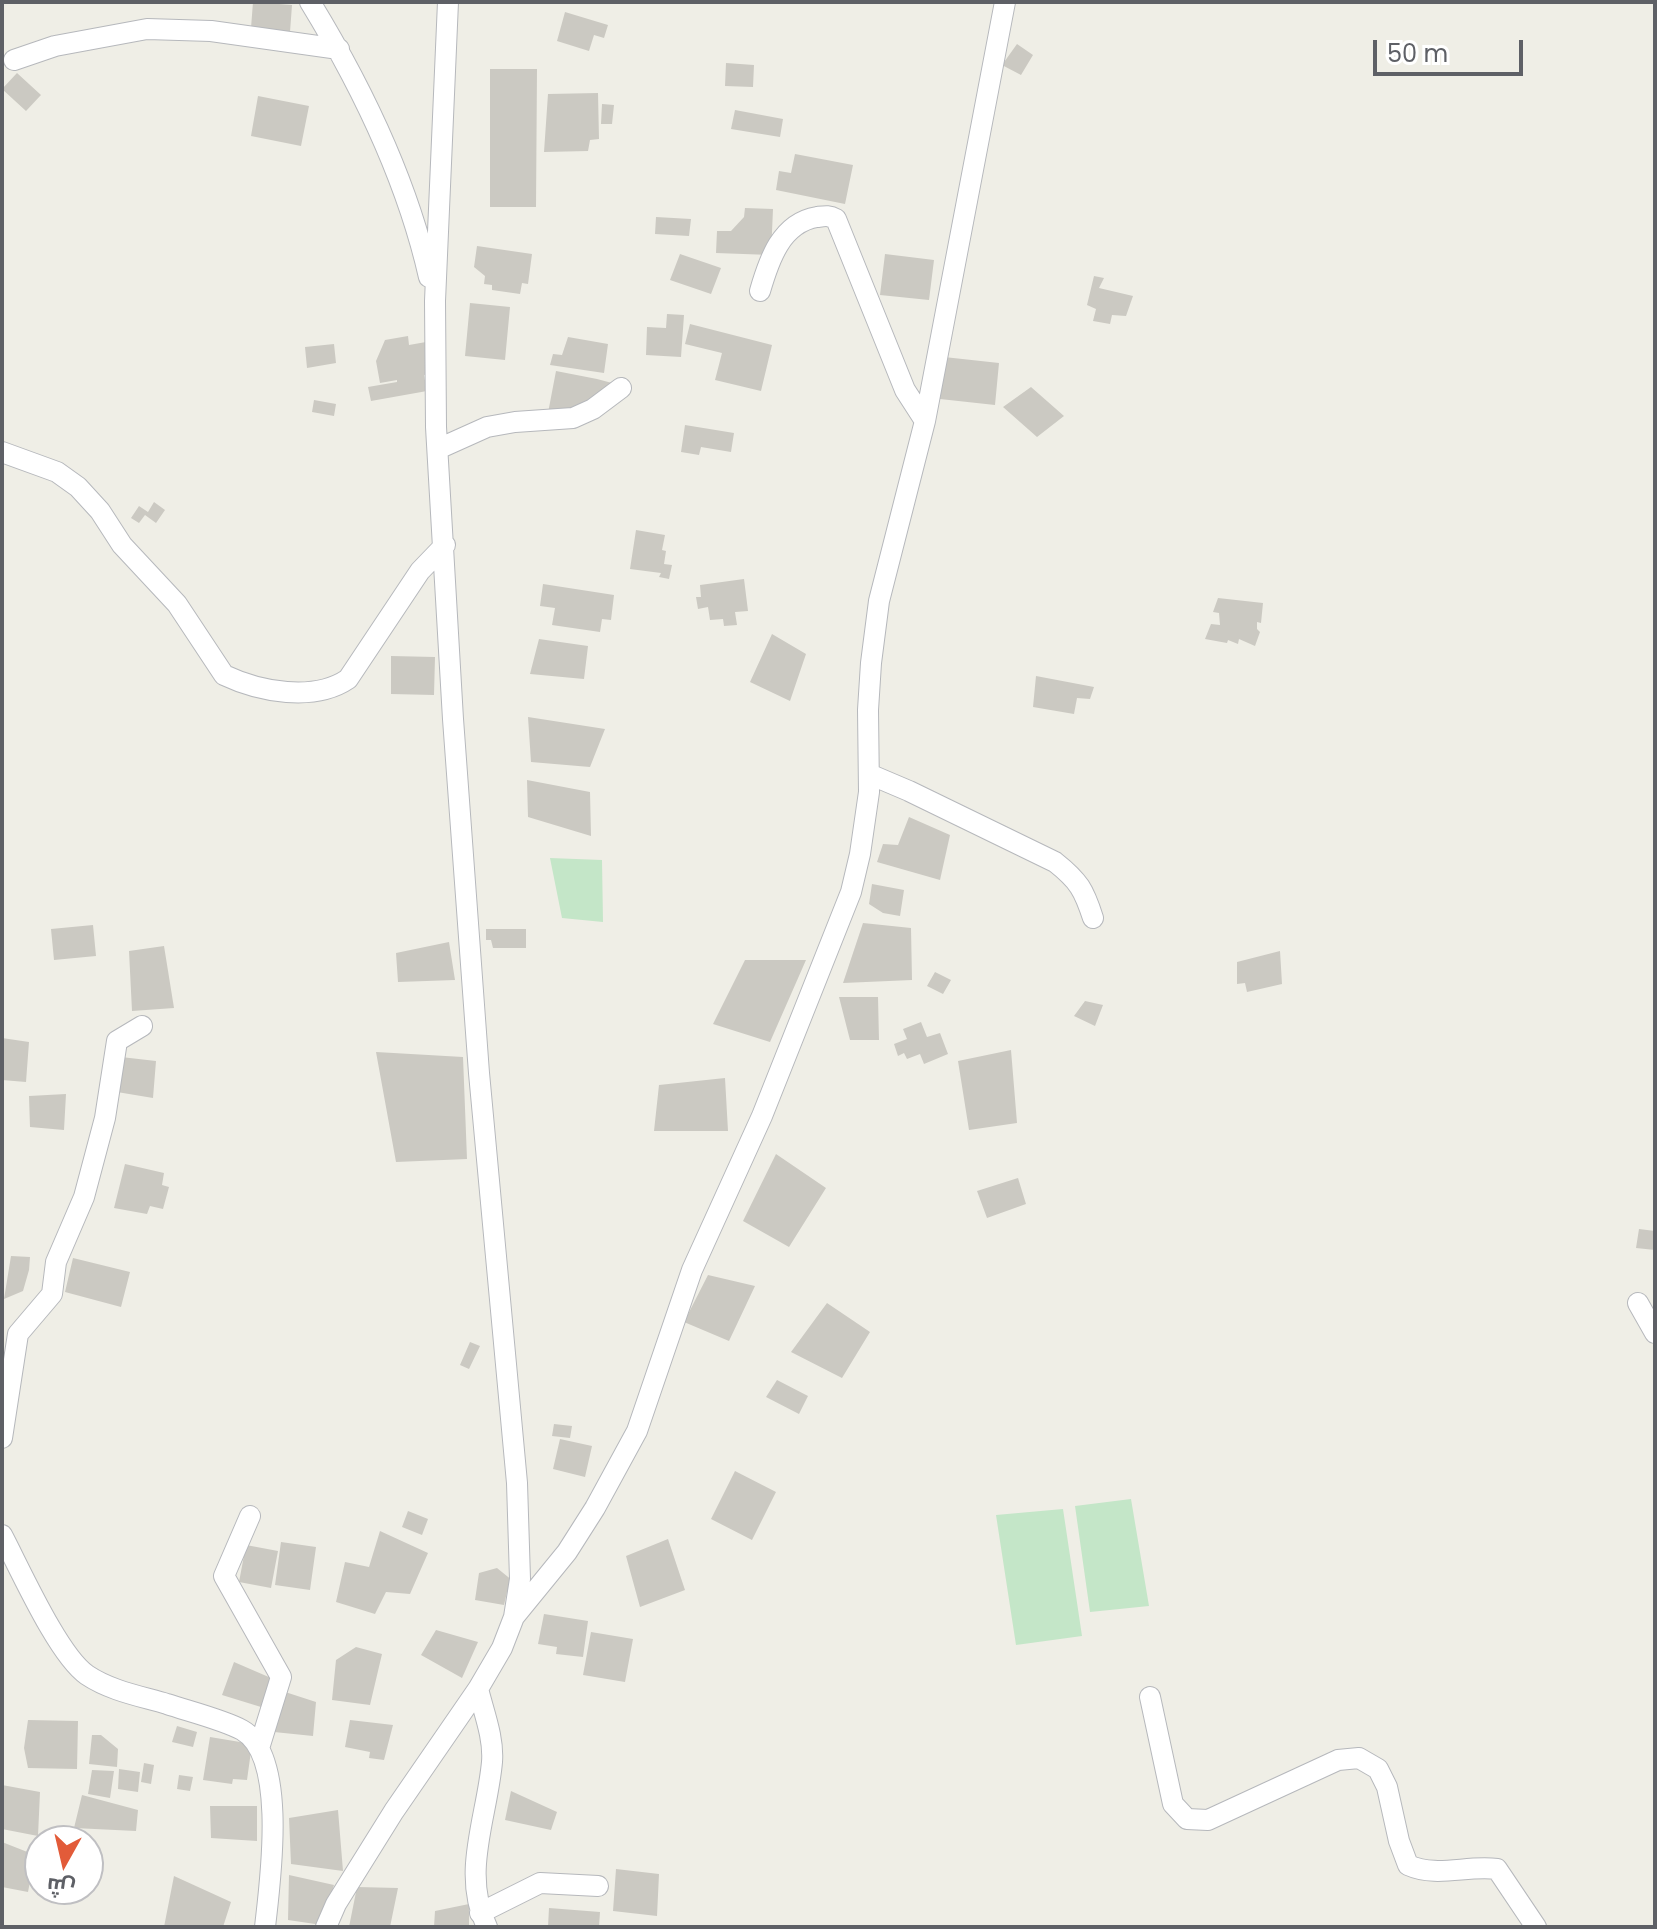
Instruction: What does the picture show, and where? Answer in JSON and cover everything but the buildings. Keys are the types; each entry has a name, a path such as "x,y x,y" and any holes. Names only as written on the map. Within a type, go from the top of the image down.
{"street":[{"path":"310,2 339,49 391,159 411,210 435,301"},
{"path":"326,1927 336,1904 394,1811 478,1689 502,1648 514,1617 520,1579 517,1483 478,1058 453,719 438,449 435,301 448,2"},
{"path":"514,1617 567,1552 637,1431 692,1270 767,1103 851,892 860,854 869,774 870,679 879,601 925,421 1005,2"},
{"path":"14,60 55,46 147,29 211,31 339,49"},
{"path":"760,291 768,265 796,224 830,215 836,219 905,390 925,421"},
{"path":"438,449 487,427 573,418 593,409 621,388"},
{"path":"2,452 57,472 78,487 100,511 122,545 177,604 224,675 279,691 316,693 335,688 348,679 420,571 445,545"},
{"path":"869,774 1055,862 1076,878 1093,918"},
{"path":"2,1438 18,1334 52,1294 56,1262 84,1197 105,1118 117,1041 142,1026"},
{"path":"1638,1303 1655,1333"},
{"path":"250,1516 224,1576 281,1677 260,1745 269,1783 275,1836 265,1927"},
{"path":"2,1535 58,1640 86,1674 122,1692 242,1730 260,1745"},
{"path":"478,1689 492,1747 475,1865 475,1888 484,1920 540,1883 598,1886"},
{"path":"1150,1697 1173,1804 1187,1819 1208,1820 1338,1760 1359,1758 1378,1769 1387,1787 1399,1841 1408,1865 1424,1872 1476,1866 1497,1869 1536,1927"}],"green space":[{"path":"550,858 602,860 603,922 562,918"},
{"path":"1131,1499 1149,1606 1090,1612 1075,1506"},
{"path":"1063,1509 1082,1636 1016,1645 996,1515"}]}
